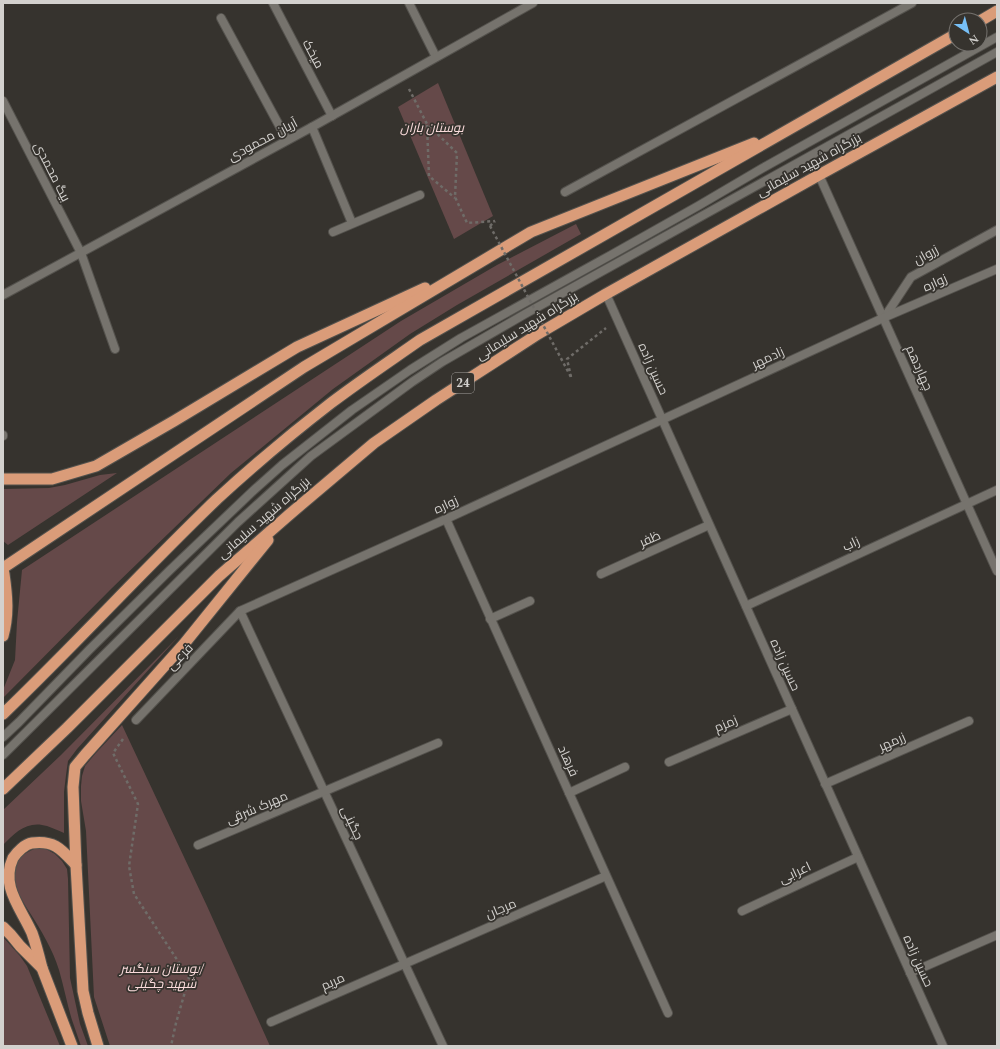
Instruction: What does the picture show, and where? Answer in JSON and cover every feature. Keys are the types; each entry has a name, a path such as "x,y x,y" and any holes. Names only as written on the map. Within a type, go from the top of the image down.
{"highway":[{"path":"988,16 997,11"},
{"path":"3,714 218,499 297,430 332,402 420,340 948,39"},
{"name":"بزرگراه شهید سلیمانی","path":"3,789 219,576 374,443 538,334 606,294 997,78"},
{"path":"3,636 6,626 7,596 3,569 304,367 531,232 792,128"},
{"path":"3,479 52,479 96,466 297,347 479,263"},
{"path":"98,1046 83,991 73,787 75,767 184,644 290,514"},
{"path":"72,1046 42,968 32,933 8,892 7,871 17,852 30,844 44,842 57,846 76,866"},
{"path":"3,927 42,968"}],"street":[{"name":"میخک","path":"273,3 332,116"},
{"path":"409,3 436,57"},
{"name":"آریان محمودی","path":"3,295 332,116 533,3"},
{"path":"565,192 912,3"},
{"path":"221,18 287,140"},
{"path":"3,737 122,617 254,490 293,456 352,410 410,370 461,338 665,225 761,169 997,37"},
{"path":"3,755 238,522 311,456 412,382 442,362 525,314 997,52"},
{"name":"بیگ محمدی","path":"3,101 81,253 115,349"},
{"path":"312,127 352,223"},
{"name":"چهاردهم","path":"819,175 997,571"},
{"path":"332,232 420,194"},
{"name":"زروان","path":"883,318 911,277 997,230"},
{"name":"زواره","path":"883,318 997,269"},
{"name":"حسین زاده","path":"606,294 943,1046"},
{"name":"زادمهر","path":"662,419 883,318"},
{"name":"زواره","path":"240,611 662,419"},
{"name":"زاب","path":"746,606 997,490"},
{"name":"فرهاد","path":"446,518 668,1013"},
{"name":"ظفر","path":"601,574 709,525"},
{"path":"490,619 530,601"},
{"name":"فرعی","path":"136,720 240,611"},
{"name":"چگینی","path":"240,611 443,1046"},
{"name":"زمزم","path":"669,762 792,709"},
{"name":"زرمهر","path":"825,784 969,721"},
{"path":"325,792 438,743"},
{"path":"569,793 625,767"},
{"name":"مهرک شرقی","path":"198,845 325,792"},
{"name":"اعرابی","path":"742,911 858,857"},
{"name":"مرجان","path":"404,964 606,876"},
{"path":"910,973 997,935"},
{"name":"مریم","path":"271,1022 404,964"}],"path":[{"path":"403,76 427,124 458,153 456,198 467,223 495,221 490,226 571,377 567,359 617,319"},
{"path":"427,124 429,176 456,198"},
{"path":"136,720 113,753 138,804 129,866 134,894 189,978 171,1046"}],"green space":[{"name":"بوستان باران","path":"438,83 493,216 454,239 398,107"},
{"path":"576,224 581,234 457,305 410,334 333,389 231,473 112,588 3,698 3,690 15,660 22,570 401,321 497,265"},
{"path":"117,473 8,545 3,541 3,489 49,488 100,475"},
{"path":"179,636 77,749 68,761 64,792 64,833 47,826 28,826 22,828 3,845 3,810 61,755"},
{"name":"بوستان سنگسر/ شهید چگینی","path":"122,725 207,906 270,1046 110,1046 94,997 86,831 81,801 81,786 85,766"},
{"path":"36,848 46,849 55,854 67,869 70,978 80,1024 88,1046 81,1046 72,1020 59,970 53,955 21,898 15,882 14,871 18,859"},
{"path":"3,937 27,966 60,1046 3,1046"}]}
